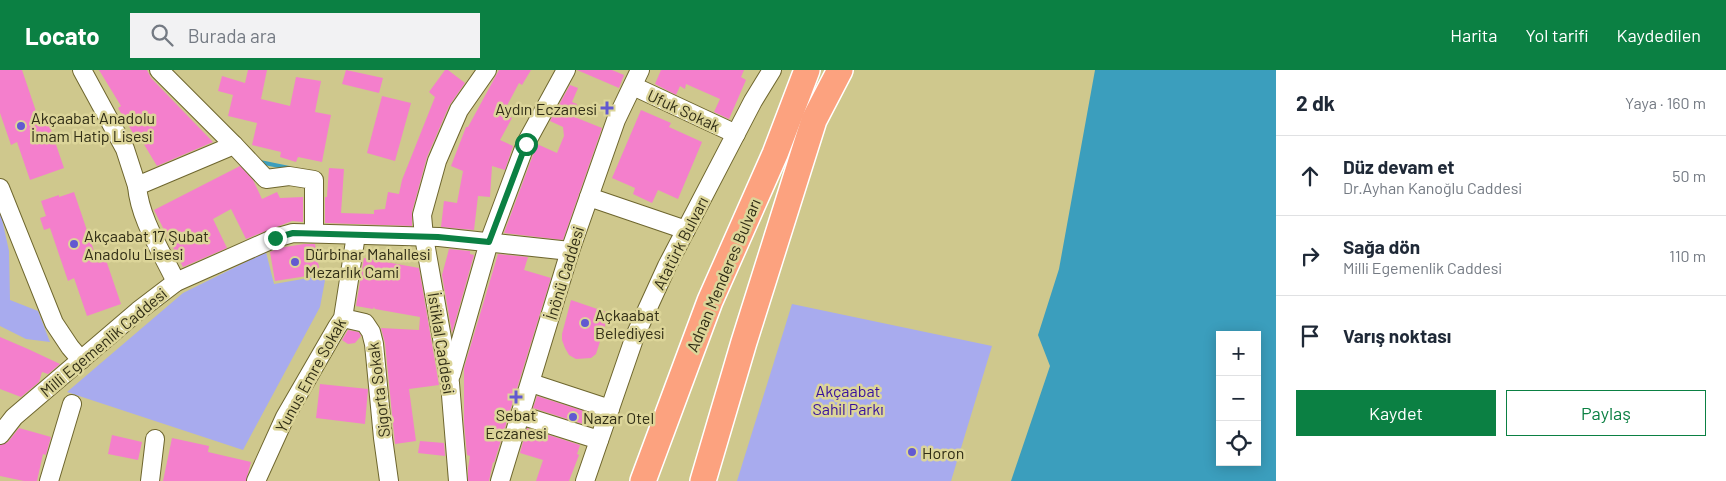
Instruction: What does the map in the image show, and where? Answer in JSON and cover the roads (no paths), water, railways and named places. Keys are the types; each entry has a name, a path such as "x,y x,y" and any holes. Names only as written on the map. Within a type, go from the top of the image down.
{"highway":[{"name":"Adnan Menderes Bulvarı","path":"643,481 710,301 775,154 807,70"},
{"name":"Adnan Menderes Bulvarı","path":"703,481 744,342 814,120 840,70"}],"street":[{"path":"82,70 125,149 146,220 176,282"},
{"path":"159,70 266,179 289,176 314,180 314,234"},
{"name":"İstiklal Caddesi","path":"458,481 450,383 424,237 422,215 437,161 459,110 487,70"},
{"path":"450,383 489,242 526,144 566,70"},
{"name":"İnönü Caddesi","path":"500,481 570,251 616,120 640,70"},
{"name":"Atatürk Bulvarı","path":"585,481 635,336 667,266 753,101 772,70"},
{"name":"Ufuk Sokak","path":"633,86 736,134"},
{"path":"137,186 234,145"},
{"path":"0,188 54,323 81,360"},
{"path":"589,197 686,230"},
{"name":"Milli Egemenlik Caddesi","path":"0,435 14,417 138,310 176,282 275,238 293,233 438,237 570,251"},
{"name":"Yunus Emre Sokak","path":"256,481 285,417 344,318 356,235"},
{"name":"Sigorta Sokak","path":"344,318 365,323 371,332 374,344 389,481"},
{"path":"531,383 610,409"},
{"path":"49,481 72,404"},
{"path":"520,415 599,440"},
{"path":"150,481 154,439"}],"waterway":[{"path":"260,162 289,168"}],"place":[{"name":"Aydın Eczanesi","path":"607,108"},
{"name":"Akçaabat Anadolu İmam Hatip Lisesi","path":"21,126"},
{"name":"Akçaabat 17 Şubat Anadolu Lisesi","path":"74,244"},
{"name":"Dürbinar Mahallesi Mezarlık Cami","path":"295,262"},
{"name":"Açkaabat Belediyesi","path":"585,323"},
{"name":"Sebat Eczanesi","path":"516,397"},
{"name":"Nazar Otel","path":"573,417"},
{"name":"Horon","path":"912,452"}],"park label":[{"name":"Akçaabat Sahil Parkı","path":"848,399"}]}
